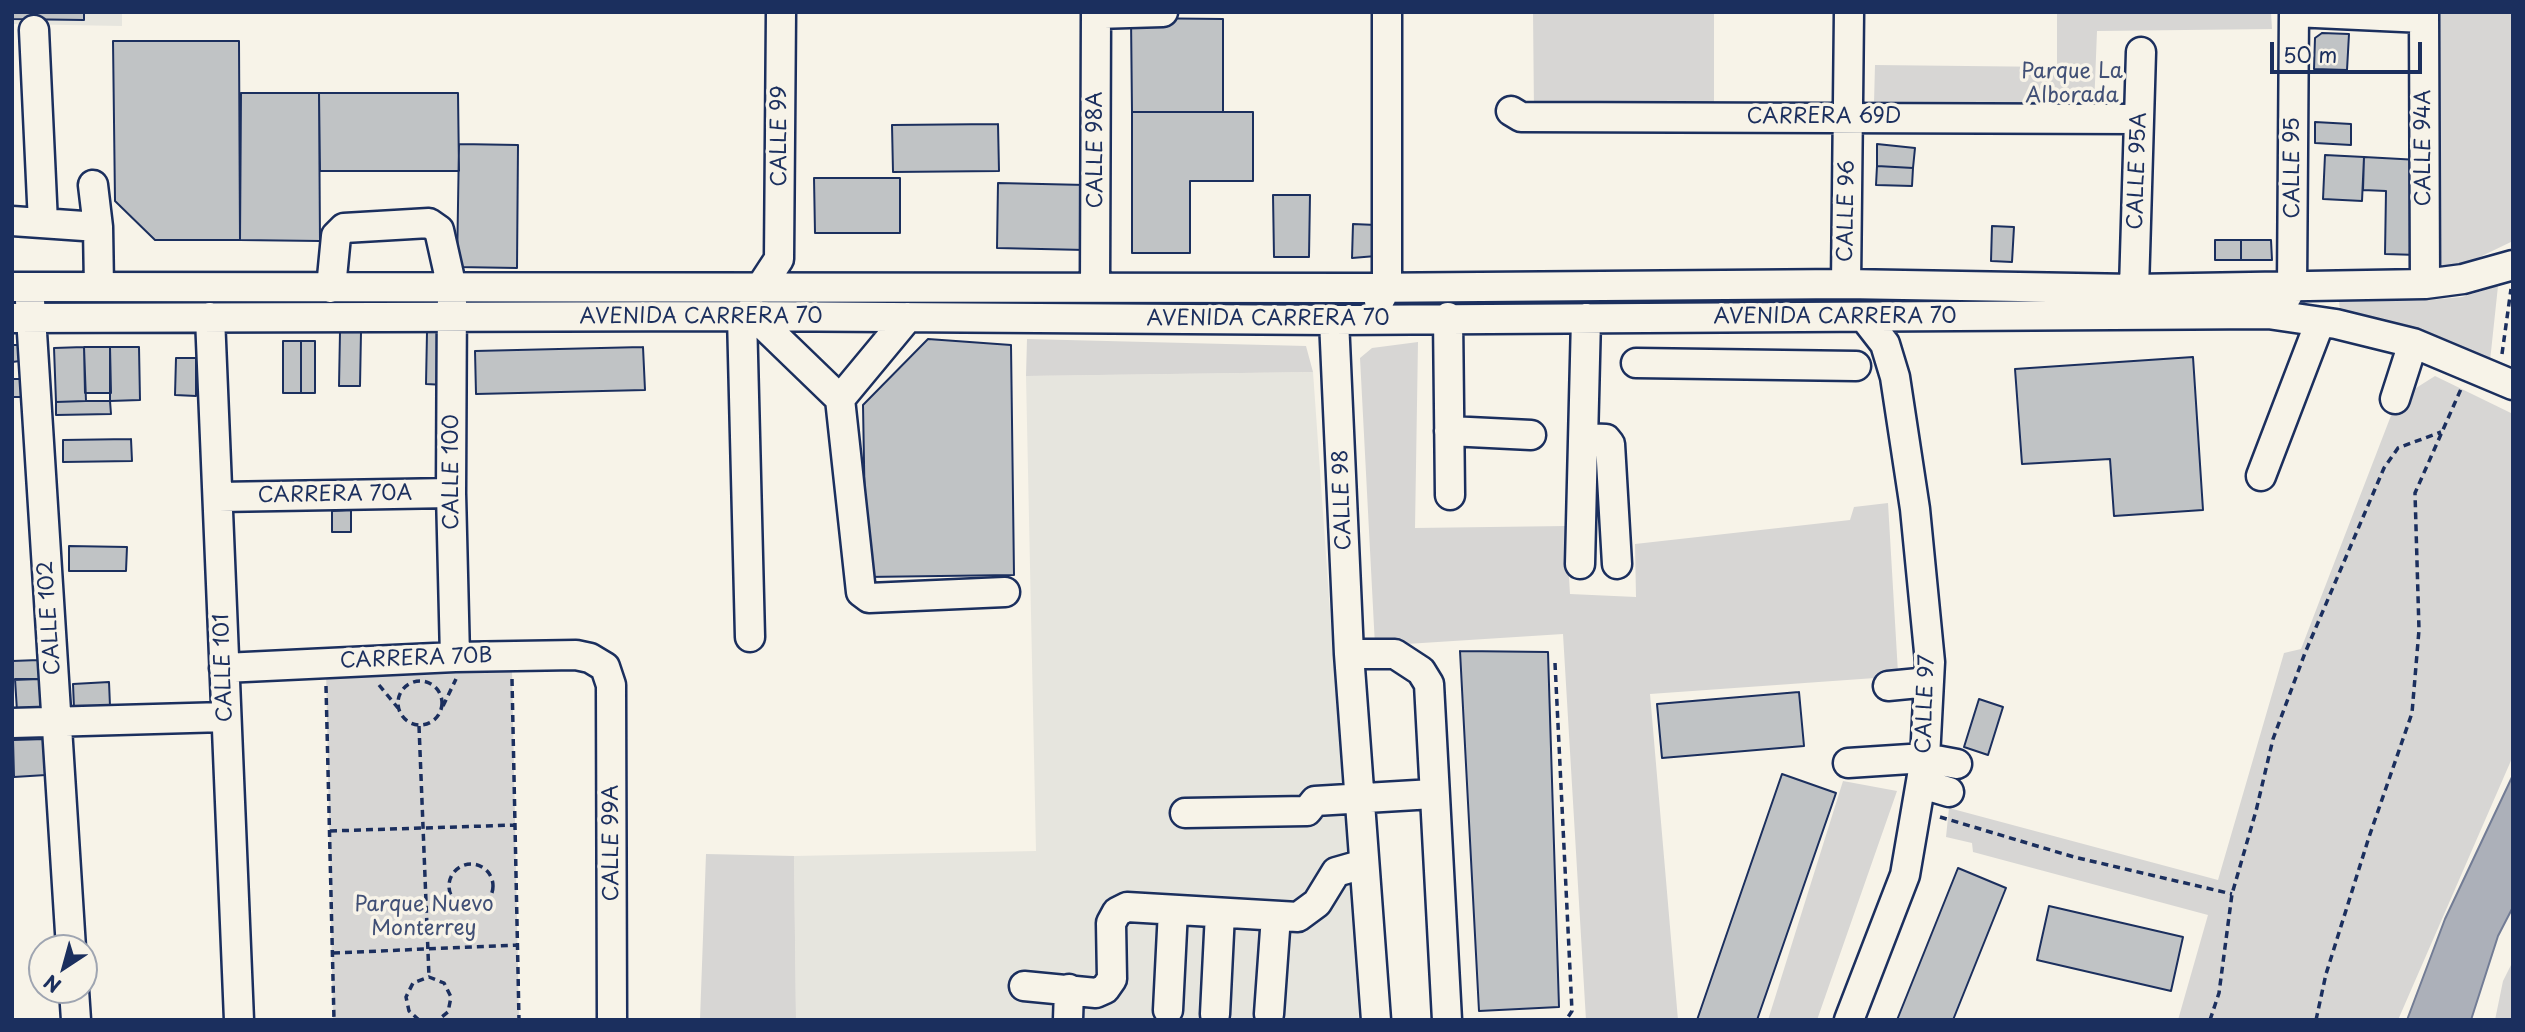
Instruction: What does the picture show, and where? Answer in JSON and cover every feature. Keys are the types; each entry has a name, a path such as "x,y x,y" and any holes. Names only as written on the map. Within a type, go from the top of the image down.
{"street":[{"name":"CALLE 99","path":"779,259 781,12"},
{"path":"1096,13 1163,12"},
{"path":"1334,320 1376,304 1382,299 1387,287 1387,12"},
{"name":"CALLE 96","path":"1846,284 1849,12"},
{"path":"2294,12 2424,15"},
{"name":"CALLE 95","path":"2292,287 2294,12"},
{"name":"CALLE 98A","path":"1095,288 1096,13"},
{"name":"CALLE 94A","path":"2424,15 2425,284"},
{"path":"34,30 43,223"},
{"name":"CALLE 95A","path":"2134,289 2141,52"},
{"name":"CARRERA 69D","path":"1511,111 1521,117 2139,119"},
{"path":"93,185 98,228 99,287"},
{"path":"12,220 98,228"},
{"name":"CALLE 100","path":"331,288 336,236 344,228 429,223 439,230 452,288 451,493 456,664"},
{"path":"750,637 750,317 747,307 749,296 792,293 797,288 779,259 760,288"},
{"name":"AVENIDA CARRERA 70","path":"21,287 1095,288 1846,284 2134,289 2425,284 2463,279 2513,265"},
{"name":"CALLE 102","path":"21,287 57,722 70,934"},
{"path":"2268,314 2278,307 2292,287"},
{"name":"AVENIDA CARRERA 70","path":"22,318 451,320 908,317 1334,320 1448,317 2268,314 2320,322 2413,343 2506,381"},
{"name":"CALLE 101","path":"210,317 239,1020"},
{"path":"750,317 840,398 864,596 1004,592"},
{"path":"840,398 908,317"},
{"path":"1448,317 1450,495"},
{"path":"1701,317 1701,362"},
{"name":"CALLE 97","path":"1849,1020 1905,875 1922,784 1930,662 1915,509 1895,377 1885,344 1864,317"},
{"name":"CALLE 97","path":"1895,377 1905,344 1927,317"},
{"path":"1580,564 1586,318"},
{"name":"CALLE 98","path":"1334,320 1349,654 1376,1020"},
{"path":"2261,476 2320,322"},
{"path":"2395,399 2413,343"},
{"path":"1636,363 1856,366"},
{"path":"1448,431 1531,435"},
{"path":"1584,438 1606,439 1610,444 1617,564"},
{"name":"CARRERA 70A","path":"219,497 451,493"},
{"path":"1349,654 1395,654 1421,671 1429,684 1447,1020"},
{"name":"CARRERA 70B","path":"224,668 325,662 456,664 576,655 590,657 605,667"},
{"name":"CALLE 99A","path":"605,667 611,685 612,1020"},
{"path":"1888,686 1929,682"},
{"path":"12,723 225,717"},
{"path":"1848,763 1949,793"},
{"path":"1922,784 1957,764"},
{"path":"1185,813 1307,811 1315,801 1433,794"},
{"path":"1114,1009 1111,923 1117,912 1127,908 1298,917 1310,911 1336,872 1364,864"},
{"path":"1168,1010 1173,910"},
{"path":"1215,1014 1220,913"},
{"path":"1269,1014 1276,916"},
{"path":"1024,986 1096,993 1105,989 1112,979"},
{"path":"1068,1020 1069,989"}],"path":[{"path":"2506,381 2513,277"},
{"path":"2316,1020 2326,974 2412,713 2419,630 2415,493 2464,381"},
{"path":"2210,1020 2219,993 2232,894 2273,739 2305,653 2384,468 2398,448 2441,432"},
{"path":"325,662 334,1020"},
{"path":"1555,663 1572,1011 1566,1020"},
{"path":"376,678 405,720 419,726 434,721 442,708 455,685 456,664"},
{"path":"512,671 519,1020"},
{"path":"398,708 399,693 404,686 420,680 435,686 440,693 442,708"},
{"path":"419,726 429,977"},
{"path":"1922,784 2074,857 2232,894"},
{"path":"330,831 516,825"},
{"path":"480,864 492,876 494,891 485,904 471,909 452,897 449,890 451,876 463,865 480,864"},
{"path":"333,953 519,945"},
{"path":"419,1020 409,1011 406,997 414,983 429,977 444,983 451,997 448,1012 439,1020"}],"shaded area":[{"path":"12,12 122,12 122,26 12,24"},
{"path":"1313,372 1359,1020 796,1020 794,856 1036,851 1026,376"},
{"path":"2513,775 2513,907 2498,936 2471,1020 2407,1020 2445,919"}],"green space":[{"path":"1533,12 1714,12 1714,112 1534,112"},
{"name":"Parque La Alborada","path":"2057,12 2271,12 2272,29 2097,31 2094,108 1874,103 1875,65 2057,67"},
{"path":"2432,12 2513,12 2513,241 2461,266 2447,268 2433,259"},
{"path":"2498,286 2490,361 2340,315 2339,298 2418,301 2462,297"},
{"path":"1027,339 1306,346 1313,372 1026,376"},
{"path":"1418,342 1415,528 1566,526 1570,594 1636,597 1635,544 1850,520 1854,507 1888,503 1898,673 1875,678 1650,694 1678,1020 1586,1020 1563,634 1375,646 1360,358 1372,348"},
{"path":"2435,376 2513,414 2513,756 2398,1020 2178,1020 2208,915 1973,852 1972,843 1946,837 1949,808 2218,880 2284,653 2301,649 2397,400"},
{"name":"Parque Nuevo Monterrey","path":"512,668 519,1020 333,1020 326,670"},
{"path":"1843,781 1897,791 1817,1020 1768,1020"},
{"path":"706,854 794,856 796,1020 700,1020"},
{"path":"2513,961 2513,1020 2495,1020 2503,981"}],"building":[{"path":"12,12 84,12 84,20 12,19"},
{"path":"1131,18 1223,19 1223,112 1132,112"},
{"path":"2322,33 2349,34 2347,70 2314,69 2315,38"},
{"path":"113,41 239,41 240,240 155,240 115,201"},
{"path":"241,93 319,93 320,241 240,240"},
{"path":"319,93 458,93 459,171 320,171"},
{"path":"1132,112 1253,112 1253,181 1190,181 1190,253 1132,253"},
{"path":"2315,122 2351,124 2351,145 2315,143"},
{"path":"998,124 999,171 893,172 892,125"},
{"path":"459,144 518,145 517,268 457,267"},
{"path":"1877,144 1915,148 1913,168 1877,166"},
{"path":"2325,155 2364,157 2362,201 2323,199"},
{"path":"2364,157 2419,160 2418,255 2385,254 2386,191 2363,190"},
{"path":"1877,166 1913,168 1912,186 1876,185"},
{"path":"814,178 900,178 900,233 815,233"},
{"path":"998,183 1086,185 1085,250 997,248"},
{"path":"1273,195 1310,195 1309,257 1274,257"},
{"path":"1353,224 1376,225 1376,256 1352,258"},
{"path":"1992,226 2014,227 2012,262 1991,261"},
{"path":"2215,240 2241,240 2241,260 2215,260"},
{"path":"2241,240 2271,240 2272,260 2241,260"},
{"path":"340,332 361,332 360,386 339,386"},
{"path":"427,332 445,332 445,385 426,384"},
{"path":"928,339 1011,345 1014,575 866,577 863,405"},
{"path":"283,341 301,341 301,393 283,393"},
{"path":"301,341 315,341 315,393 301,393"},
{"path":"12,345 20,345 20,361 12,362"},
{"path":"84,347 86,401 56,402 54,348"},
{"path":"84,347 110,347 111,393 85,393"},
{"path":"110,347 139,347 140,400 110,401"},
{"path":"643,347 645,390 476,394 475,351"},
{"path":"2193,357 2203,510 2114,516 2110,459 2022,464 2015,369"},
{"path":"176,358 196,358 196,396 175,395"},
{"path":"12,379 21,379 22,397 12,397"},
{"path":"110,401 111,414 56,415 56,402"},
{"path":"131,439 132,461 63,462 63,440"},
{"path":"351,510 351,532 332,532 332,511"},
{"path":"69,546 127,547 126,571 69,571"},
{"path":"1460,651 1548,652 1559,1007 1479,1011"},
{"path":"39,660 40,679 12,680 12,661"},
{"path":"15,679 40,679 41,710 17,711"},
{"path":"109,682 110,706 74,708 73,684"},
{"path":"1799,692 1804,746 1662,758 1657,704"},
{"path":"1979,699 2003,707 1988,755 1964,747"},
{"path":"45,739 46,775 14,777 13,740"},
{"path":"1782,774 1836,793 1757,1020 1697,1020"},
{"path":"1958,868 2006,888 1953,1020 1897,1020"},
{"path":"2049,906 2183,937 2171,991 2037,960"}]}
